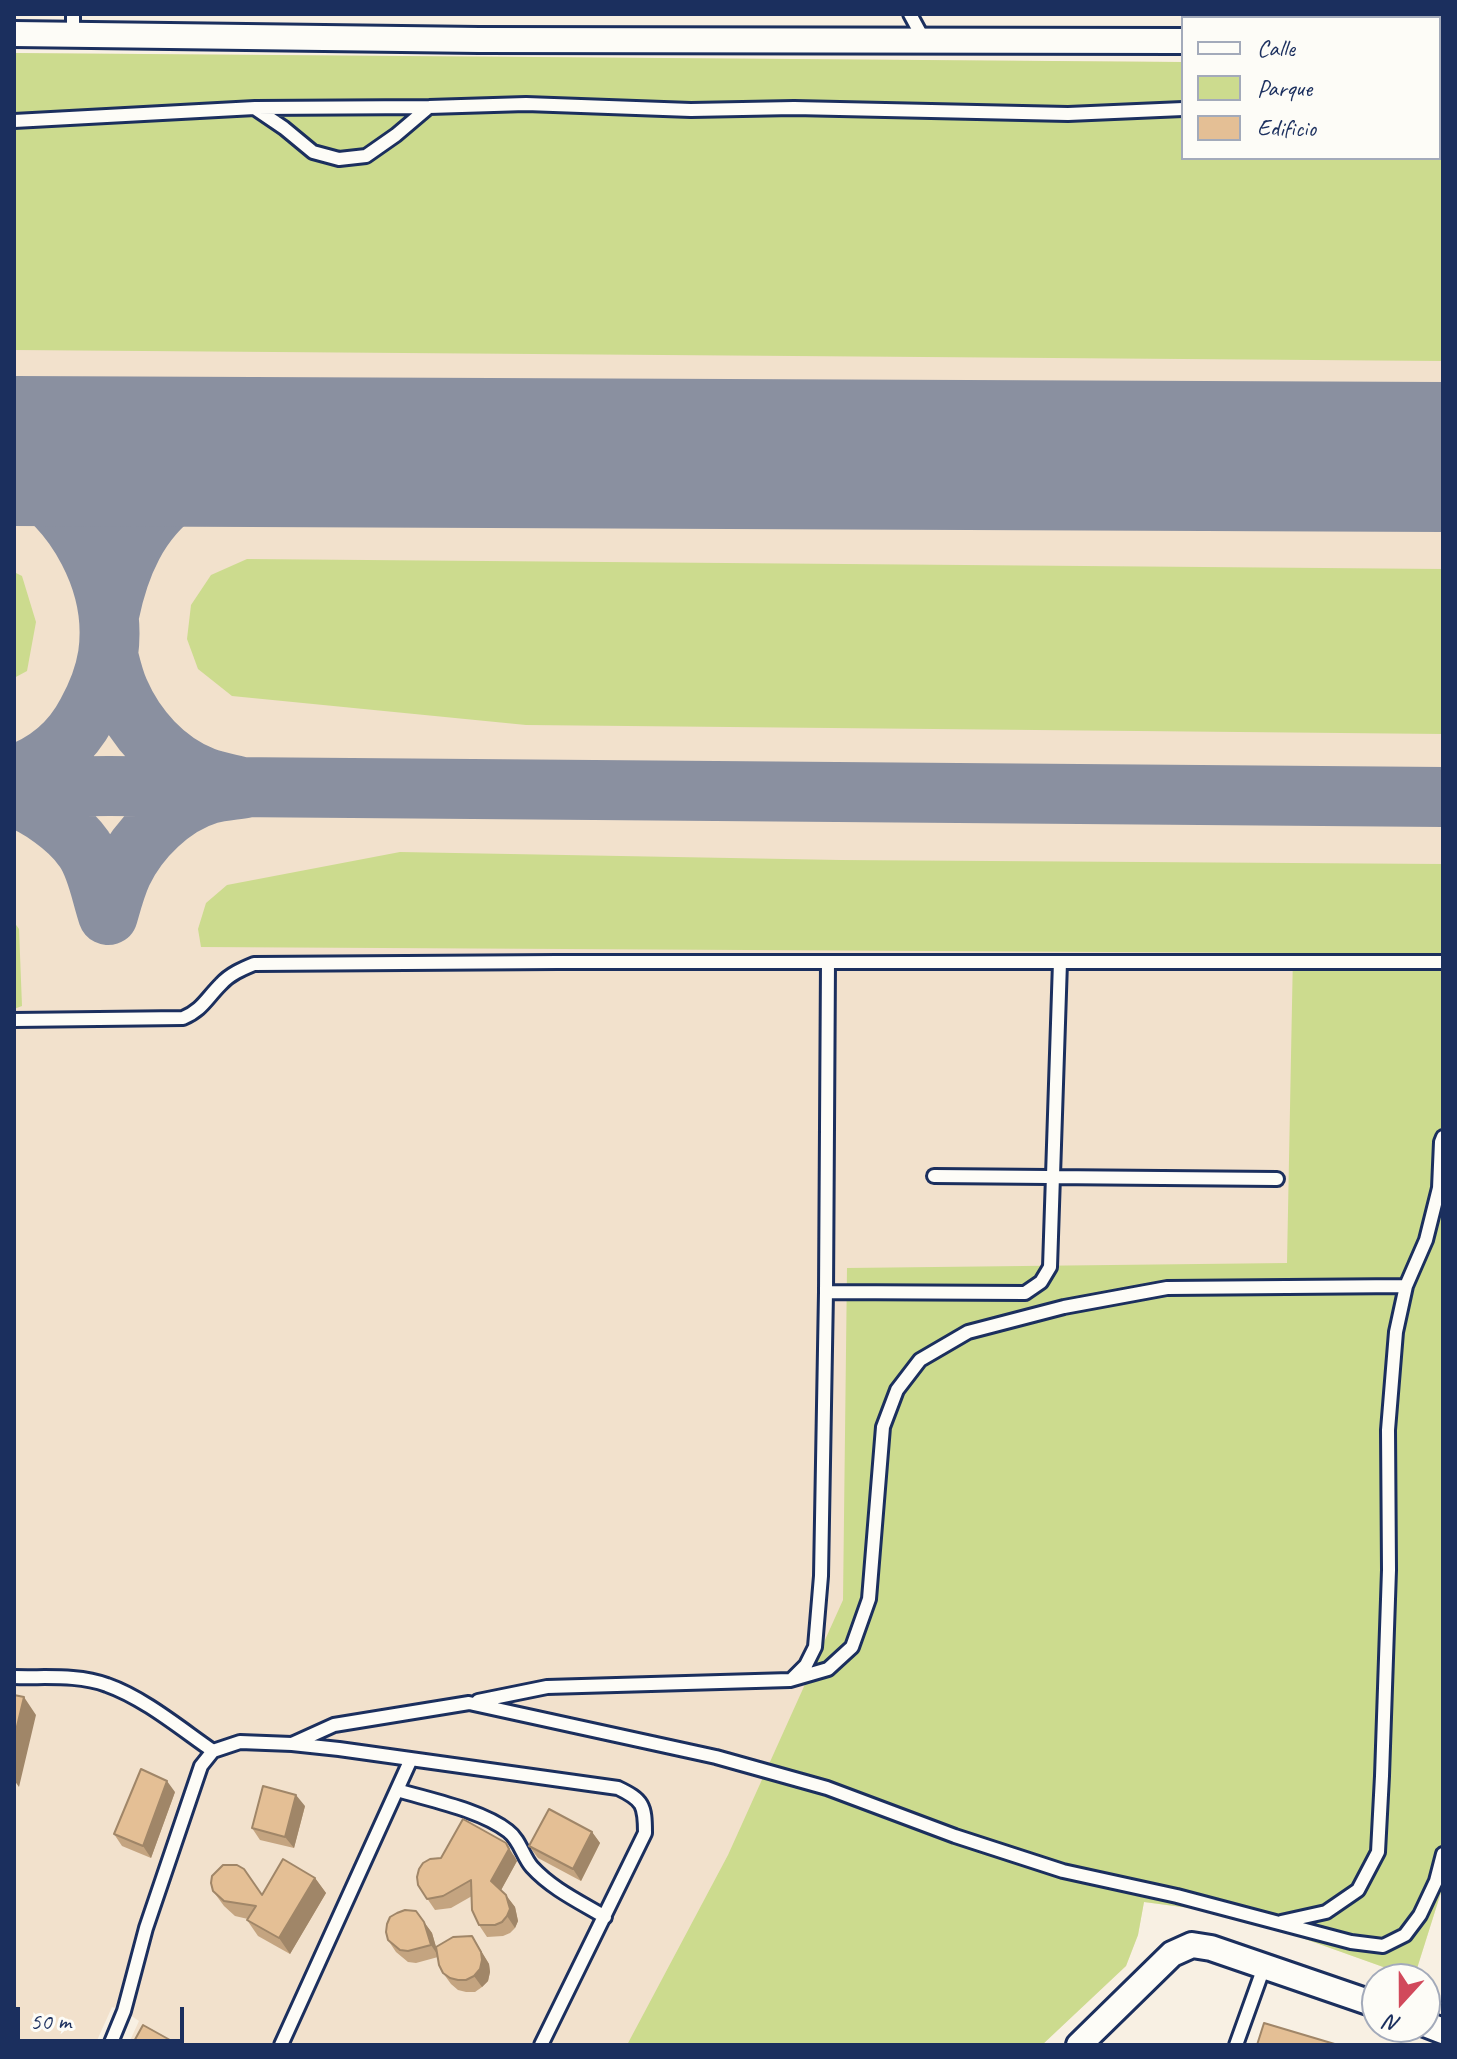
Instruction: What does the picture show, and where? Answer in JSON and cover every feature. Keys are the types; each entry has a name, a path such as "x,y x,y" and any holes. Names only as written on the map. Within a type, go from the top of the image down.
{"street":[{"path":"14,34 73,24 479,40 1181,41"},
{"path":"1079,2045 1172,1954 1192,1945 1211,1948 1361,2000"}],"lane":[{"path":"910,14 924,40"},
{"path":"14,121 255,108 526,104 691,110 794,108 1068,114 1181,109"},
{"path":"255,108 313,152 339,159 366,156 429,107"},
{"path":"790,1680 806,1665 815,1647 821,1576 828,962"},
{"path":"826,1292 1025,1293 1041,1282 1050,1267 1060,962"},
{"path":"14,1020 183,1018 196,1013 223,981 254,964 1443,962"},
{"path":"1278,1922 1326,1912 1358,1890 1378,1852 1389,1570 1388,1430 1396,1332 1406,1286 1426,1240 1439,1188 1443,1137"},
{"path":"934,1176 1277,1179"},
{"path":"292,1744 334,1725 547,1687 790,1680 828,1669 852,1647 869,1599 883,1427 897,1390 920,1360 968,1332 1064,1307 1167,1288 1406,1286"},
{"path":"14,1677 75,1678 107,1685 139,1700 213,1751"},
{"path":"469,1703 716,1757 827,1788 955,1836 1063,1871 1177,1896 1351,1942 1383,1946 1405,1935 1420,1915 1436,1881 1443,1854"},
{"path":"110,2045 124,2011 146,1928 201,1766 213,1751 240,1742 292,1744 411,1759 618,1788 637,1797 645,1813 645,1833 541,2045"},
{"path":"281,2045 411,1759"},
{"path":"397,1790 476,1814 509,1832 529,1864 546,1881 605,1917"},
{"path":"1236,2045 1264,1967"}],"shaded area":[{"path":"14,53 1181,62 1181,160 1441,160 1443,64 1443,1886 1419,1963 1372,1963 1235,1914 1144,1902 1138,1935 1126,1966 1042,2045 128,2045 139,2021 112,2007 95,2045 14,2045"}],"green space":[{"path":"14,53 1181,62 1181,160 1441,160 1443,64 1443,361 14,350"},
{"path":"247,559 1443,569 1443,734 526,725 232,696 198,669 187,639 191,605 211,575"},
{"path":"14,572 22,576 36,622 27,671 14,678"},
{"path":"400,852 841,860 1443,864 1443,1886 1419,1963 1372,1963 1235,1914 1144,1902 1138,1935 1126,1966 1042,2045 627,2045 728,1855 843,1600 847,1268 1287,1263 1293,953 201,947 198,929 206,903 227,885"},
{"path":"14,922 19,929 22,1006 14,1009"}],"building":[{"path":"14,1695 24,1697 14,1739"},
{"path":"141,1769 167,1781 143,1846 114,1834"},
{"path":"263,1786 296,1795 285,1837 252,1828"},
{"path":"549,1809 592,1832 573,1869 529,1846"},
{"path":"463,1819 506,1843 509,1849 491,1881 506,1895 510,1909 502,1922 495,1925 479,1925 472,1910 471,1880 443,1896 427,1899 418,1885 417,1877 423,1863 441,1858"},
{"path":"283,1859 315,1878 279,1938 247,1920 256,1906 224,1901 213,1891 211,1883 212,1876 223,1865 237,1865 244,1869 262,1895"},
{"path":"405,1910 416,1911 424,1922 431,1945 408,1951 400,1950 388,1940 386,1932 390,1917"},
{"path":"472,1936 481,1952 480,1969 466,1980 450,1978 439,1965 436,1947 453,1937"},
{"path":"1264,2023 1338,2045 1257,2045"},
{"path":"143,2025 179,2045 132,2045"}],"taxiway":[{"path":"109,615 125,562 153,515 181,490 245,453"},
{"path":"14,474 37,488 74,527 99,576 109,628 103,677 81,724 47,758 14,775"},
{"path":"14,797 52,818 78,841 92,864 108,915 129,860 158,825 195,799 246,788 190,771 164,753 143,731 126,705 108,655"},
{"path":"14,787 1443,797"}],"runway":[{"path":"14,451 1443,457"}]}
